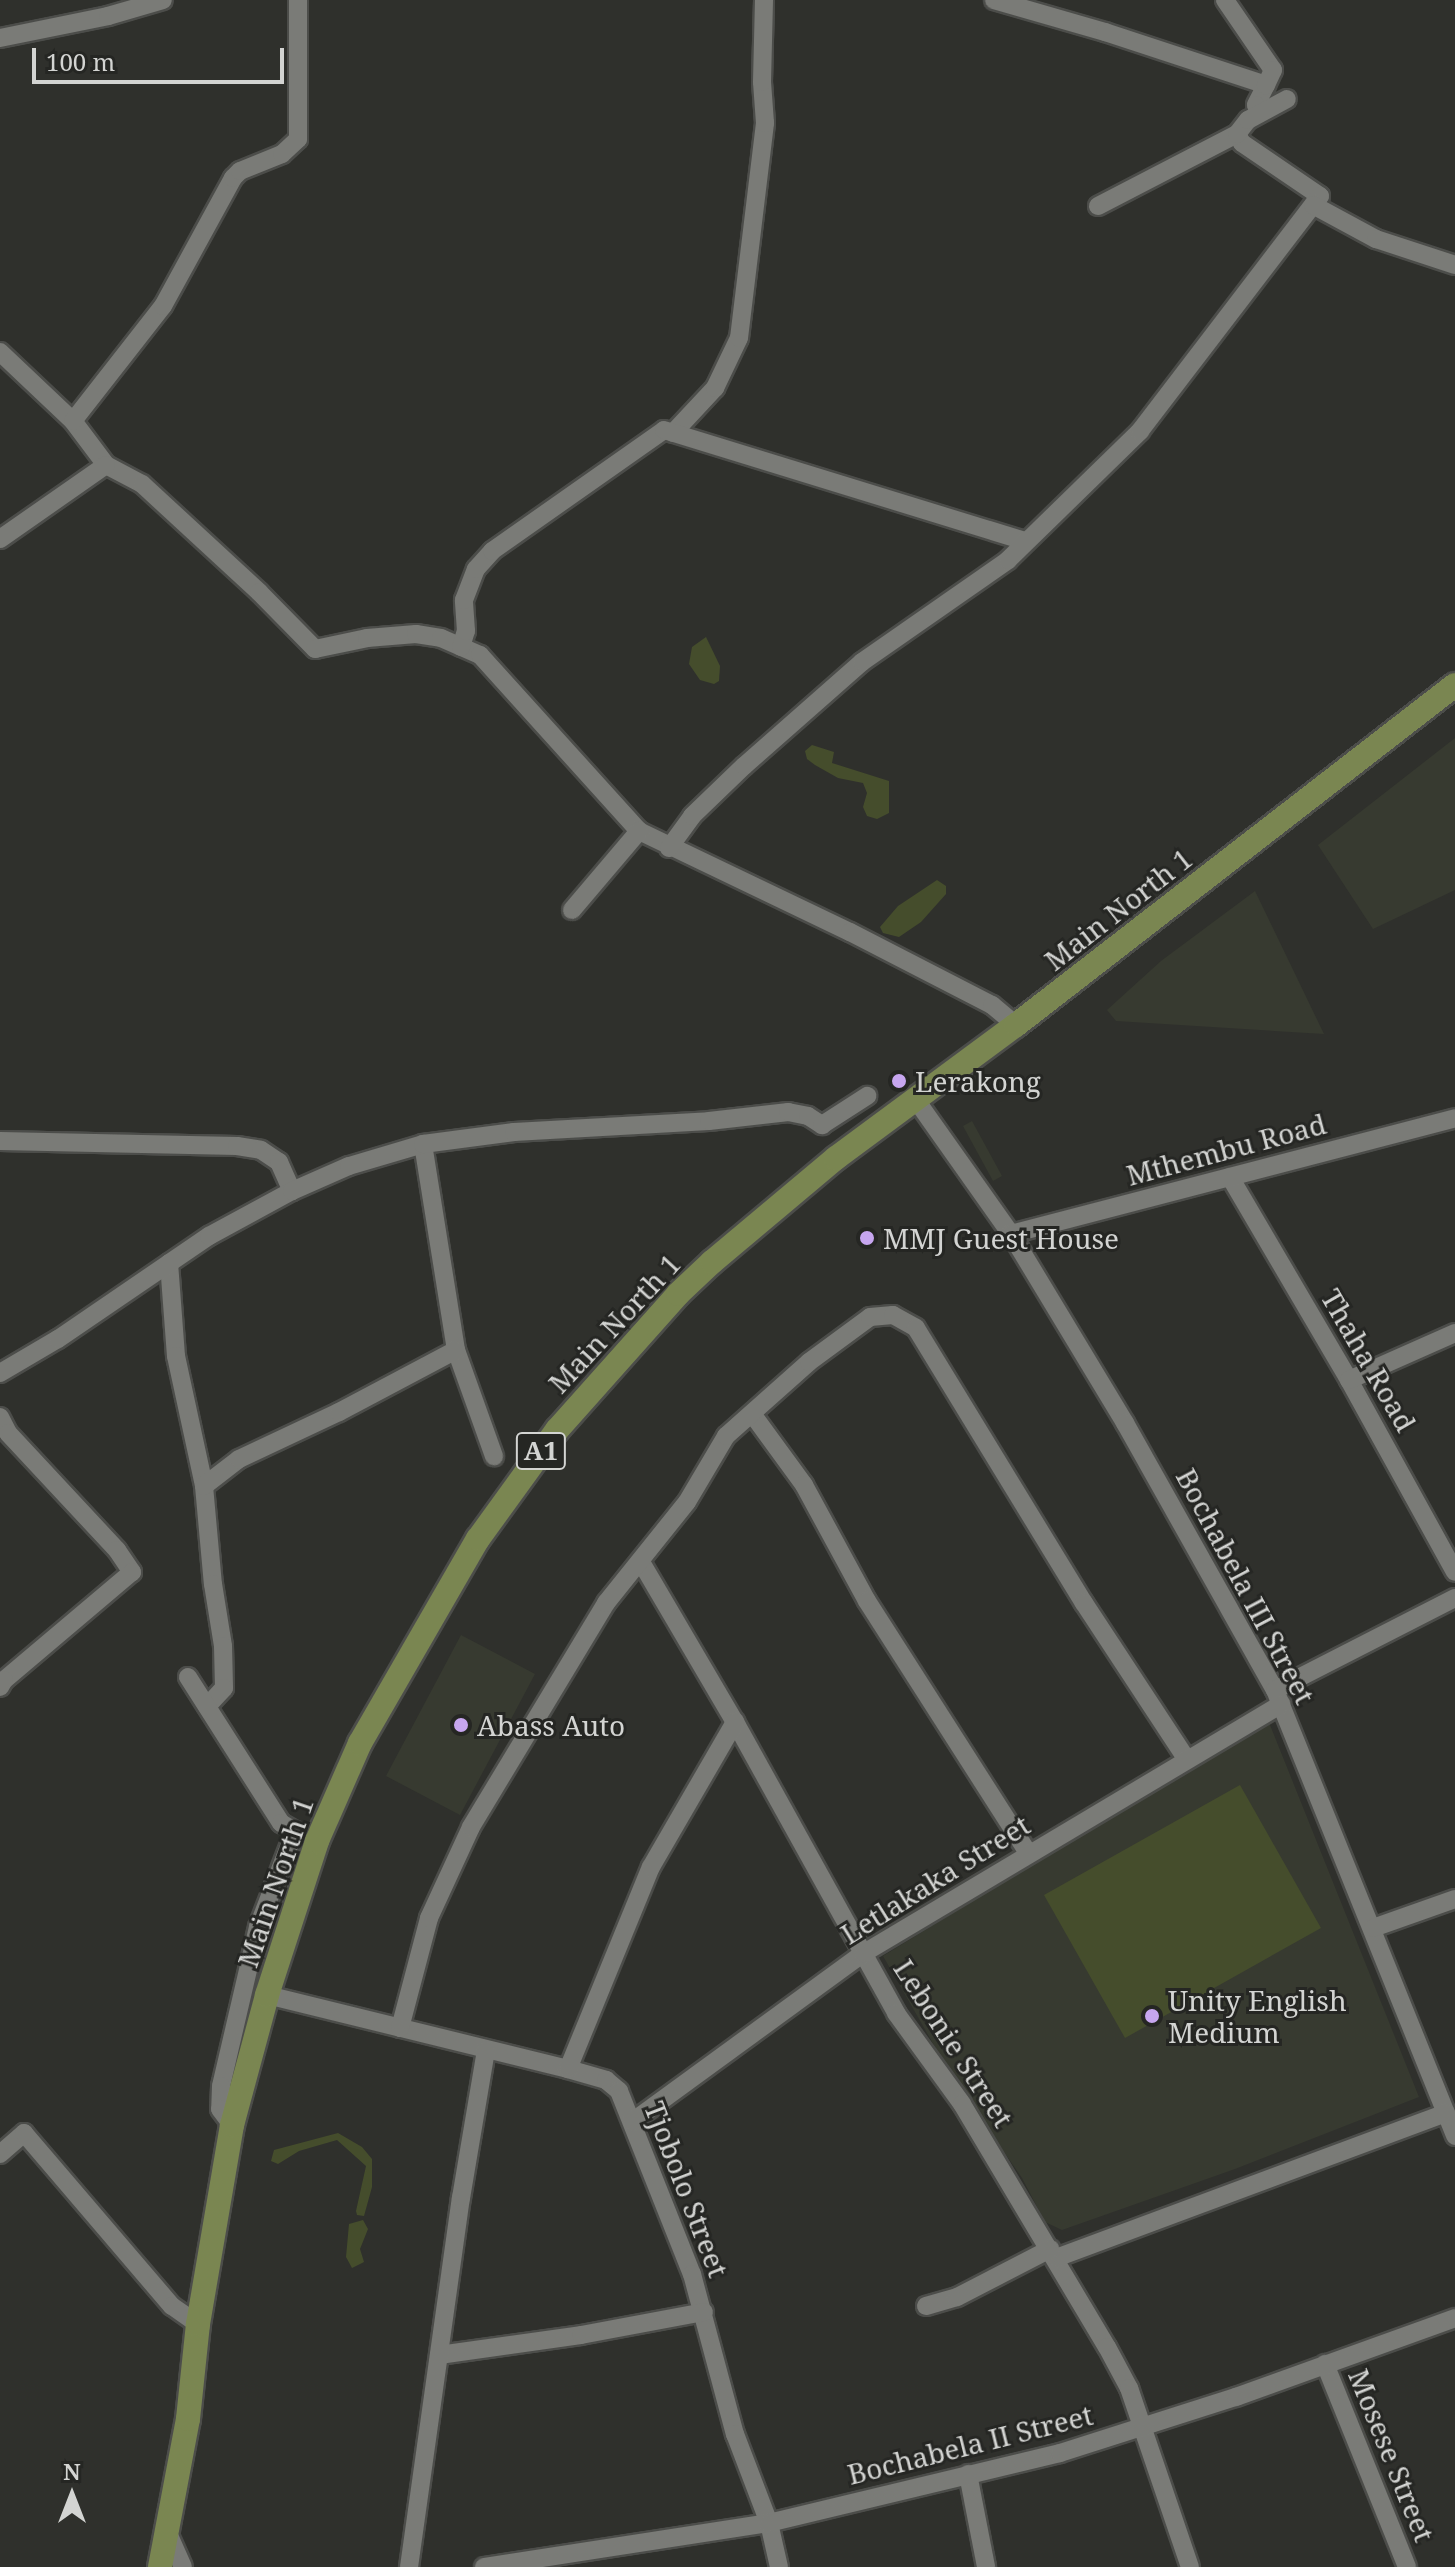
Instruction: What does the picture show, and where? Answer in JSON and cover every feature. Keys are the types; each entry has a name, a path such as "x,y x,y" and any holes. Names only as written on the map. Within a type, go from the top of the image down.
{"main road":[{"name":"Main North 1","path":"160,2567 188,2419 198,2324 232,2125 267,1995 317,1841 360,1743 478,1539 557,1430 678,1294 859,1142 1016,1025 1455,685"}],"street":[{"path":"0,38 108,16 163,0"},
{"path":"73,421 163,306 233,178 240,171 282,154 298,139 298,0"},
{"path":"673,433 715,388 729,367 739,338 765,123 762,82 764,0"},
{"path":"994,0 1105,32 1266,85"},
{"path":"1225,0 1273,70 1256,105 1259,114"},
{"path":"1098,206 1237,134 1248,120 1287,99"},
{"path":"669,848 692,816 862,662 1008,560 1140,431 1320,196 1242,143 1237,134"},
{"path":"1313,205 1376,239 1455,265"},
{"path":"0,352 73,421 106,465 142,484 259,592 315,649 367,638 416,634 441,638 480,655 639,831 850,932 992,1005 1016,1025"},
{"path":"461,647 466,631 464,600 476,569 492,551 664,430 1025,541"},
{"path":"0,539 106,465"},
{"path":"572,910 639,831"},
{"path":"0,1373 58,1339 209,1236 292,1191 349,1166 423,1144 514,1132 709,1121 788,1112 808,1116 822,1125 867,1096"},
{"name":"Bochabela III Street","path":"916,1100 1011,1234 1125,1423 1278,1697 1455,2136"},
{"path":"837,1113 859,1142"},
{"name":"Mthembu Road","path":"1011,1234 1455,1118"},
{"path":"0,1141 261,1150 279,1162 292,1191"},
{"path":"423,1144 456,1350 494,1456"},
{"name":"Thaha Road","path":"1230,1177 1349,1380 1455,1572"},
{"path":"169,1263 176,1356 204,1486 223,1646 224,1688 207,1706"},
{"path":"400,2028 429,1918 471,1827 606,1603 687,1502 726,1436 809,1362 870,1317 893,1315 916,1328 1084,1603 1186,1758"},
{"path":"1349,1380 1455,1333"},
{"path":"204,1486 239,1459 339,1412 456,1350"},
{"path":"753,1415 804,1485 867,1601 1029,1854"},
{"path":"0,1417 8,1433 117,1550 132,1572 0,1687"},
{"name":"Lebonie Street","path":"641,1562 735,1722 896,2013 962,2104 1053,2253 1129,2388 1140,2429 1190,2567"},
{"name":"Letlakaka Street","path":"632,2122 864,1953 1186,1758 1278,1697 1455,1598"},
{"path":"188,1677 281,1823 295,1831 258,1927 221,2086 220,2109 232,2125"},
{"path":"568,2069 651,1867 735,1722"},
{"path":"1373,1928 1455,1899"},
{"name":"Tjobolo Street","path":"267,1995 568,2069 606,2080 619,2091 704,2312 735,2434 769,2523 779,2567"},
{"path":"409,2567 486,2050"},
{"path":"926,2306 957,2297 1053,2253 1446,2113"},
{"path":"0,2154 24,2133 172,2306 198,2324"},
{"path":"439,2355 581,2335 704,2312"},
{"name":"Bochabela II Street","path":"484,2567 769,2523 968,2474 1140,2429 1455,2318"},
{"name":"Mosese Street","path":"1325,2364 1407,2567"},
{"path":"968,2474 986,2567"},
{"path":"166,2528 183,2567"}],"shaded area":[{"path":"1455,738 1455,890 1373,929 1318,845"},
{"path":"1255,891 1324,1034 1116,1021 1107,1010 1161,961"},
{"path":"972,1121 1002,1176 993,1181 963,1126"},
{"name":"Abass Auto","path":"461,1635 535,1674 460,1815 386,1776"},
{"name":"Unity English Medium","path":"1268,1720 1419,2097 1235,2169 1062,2230 1045,2222 1022,2178 951,2075 883,1956"}],"green space":[{"path":"706,637 720,666 719,681 714,684 700,680 689,664 692,647"},
{"path":"812,745 834,752 832,763 889,781 889,813 877,819 867,816 863,807 867,793 863,783 838,778 815,765 807,759 805,751"},
{"path":"937,880 946,886 946,894 921,922 899,937 883,933 880,927 898,906"},
{"path":"1240,1785 1321,1928 1125,2038 1044,1895"},
{"path":"338,2133 362,2147 372,2159 372,2187 364,2216 357,2215 356,2211 366,2166 337,2140 299,2151 278,2164 271,2161 274,2150"},
{"path":"363,2220 368,2229 360,2249 364,2262 352,2268 346,2257 349,2224"}],"place":[{"name":"Lerakong","path":"899,1081"},
{"name":"MMJ Guest House","path":"867,1238"},
{"name":"Abass Auto","path":"461,1725"},
{"name":"Unity English Medium","path":"1152,2016"}]}
